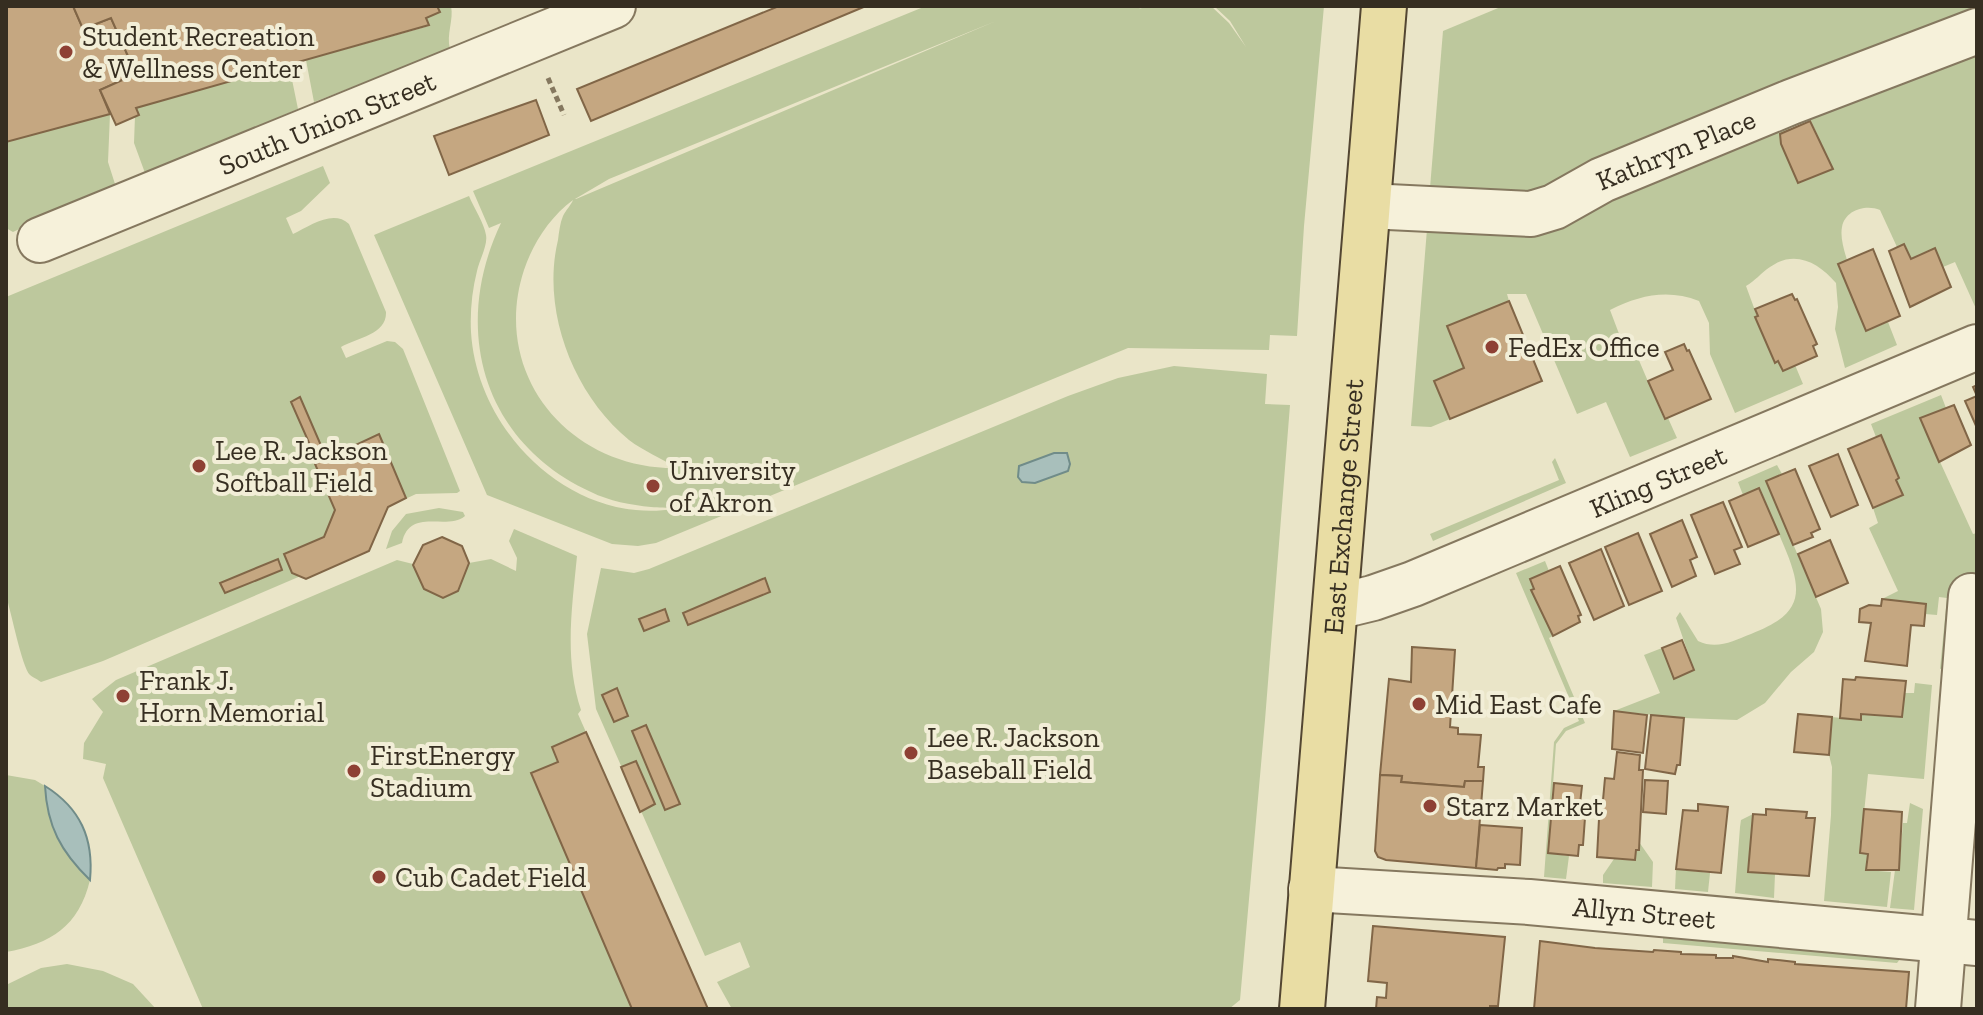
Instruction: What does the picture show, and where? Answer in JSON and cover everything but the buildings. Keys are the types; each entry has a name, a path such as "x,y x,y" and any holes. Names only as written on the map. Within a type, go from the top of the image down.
{"main road":[{"name":"East Exchange Street","path":"1302,1009 1384,6"}],"street":[{"name":"South Union Street","path":"40,240 552,17 613,6"},
{"name":"Kathryn Place","path":"1368,206 1531,214 1543,212 1602,180 1791,102 1977,31"},
{"name":"Kling Street","path":"1336,607 1413,584 1977,347"},
{"path":"1938,1009 1960,942 1971,596"},
{"name":"Allyn Street","path":"1311,889 1541,903 1960,942"}],"path":[{"path":"548,78 564,115"}],"green space":[{"path":"437,6 451,6 450,49 314,102 306,60 429,26 426,18 439,12"},
{"path":"926,6 1133,6 1142,9 1137,6 1211,6 1229,23 1246,47 1230,21 1214,6 1324,6 1297,336 1270,335 1269,350 1128,348 656,543 638,546 612,544 487,495 374,235 469,196 486,235 471,309 477,369 491,404 511,436 536,464 566,486 600,502 636,510 674,509 628,504 591,492 554,470 524,444 501,413 486,378 479,341 479,302 486,263 501,223 489,228 473,191","holes":["996,21 576,199 575,199 609,179","573,200 561,222 554,267 558,322 566,349 577,375 609,421 634,444 676,468 637,464 602,452 572,433 547,408 529,379 518,345 516,308 524,270 543,231"]},
{"path":"1503,6 1977,6 1977,12 1549,198 1429,200 1443,31"},
{"path":"1977,45 1977,311 1955,262 1943,267 1935,248 1911,259 1905,244 1897,247 1880,210 1863,208 1847,216 1844,221 1842,235 1847,260 1838,265 1866,331 1888,322 1897,345 1845,368 1835,329 1838,307 1836,283 1806,261 1788,259 1779,262 1746,286 1774,362 1778,361 1783,371 1795,365 1803,384 1735,413 1710,354 1709,323 1699,301 1676,295 1654,295 1621,305 1610,310 1621,339 1635,351 1664,419 1668,418 1677,438 1630,457 1606,402 1577,414 1526,294 1507,294 1509,301 1447,326 1464,368 1434,381 1450,419 1431,427 1411,426 1428,217 1536,222 1785,118 1790,129 1780,134 1781,144 1798,183 1833,169 1806,110"},
{"path":"289,65 298,109 145,173 134,143 135,116 139,114 136,108"},
{"path":"110,114 108,162 115,184 13,232 6,228 6,142"},
{"name":"Lee R. Jackson Softball Field","path":"323,166 330,183 301,211 286,218 293,234 329,218 349,224 386,312 377,330 341,347 346,358 387,341 395,342 403,349 460,491 416,494 388,507 369,551 303,575 103,661 41,682 27,670 6,596 6,297"},
{"name":"Lee R. Jackson Baseball Field","path":"1174,366 1267,374 1265,404 1290,405 1240,1000 1229,1009 732,1009 717,982 750,967 740,942 705,956 596,709 587,634 601,568 634,573 649,569 1068,396 1118,378"},
{"path":"1941,395 1946,408 1920,418 1973,534 1977,533 1977,592 1947,667 1940,669 1947,598 1939,597 1937,615 1925,614 1926,604 1882,599 1898,591 1869,528 1878,523 1873,508 1903,495 1881,436 1876,437 1871,424"},
{"path":"1555,458 1566,483 1433,541 1430,534 1559,480 1552,462"},
{"path":"1777,465 1782,474 1766,481 1821,609 1823,632 1814,652 1791,672 1765,703 1737,720 1614,711 1660,693 1644,655 1662,648 1675,678 1694,670 1676,618 1680,612 1698,641 1718,645 1768,626 1790,610 1796,589 1795,577 1784,546 1760,488 1743,495 1738,482"},
{"path":"439,508 463,512 465,516 458,520 412,526 402,543 386,549 392,531 406,514"},
{"name":"FirstEnergy Stadium","path":"514,529 577,556 571,653 581,710 578,714 708,1009 203,1009 103,778 106,764 83,759 84,743 103,712 92,699 116,680 397,560 413,564 423,545 442,537 462,546 469,563 491,559 516,571 517,558 509,541"},
{"path":"1545,561 1549,571 1530,579 1534,589 1531,590 1553,636 1549,638 1585,723 1566,731 1556,744 1548,853 1569,856 1566,879 1544,877 1554,742 1564,728 1579,721 1516,573"},
{"path":"1915,683 1932,685 1924,779 1868,774 1860,852 1868,854 1866,870 1891,872 1887,907 1824,901 1831,815 1832,767 1829,755 1832,717 1861,720 1861,714 1902,717 1905,693 1914,693"},
{"path":"6,775 35,780 45,786 57,838 90,880 79,910 61,930 37,944 6,952"},
{"path":"1910,803 1923,809 1914,910 1890,908 1895,870 1899,870 1903,823 1907,823"},
{"path":"1753,814 1748,871 1775,874 1774,898 1735,893 1741,820"},
{"path":"1639,842 1653,862 1652,887 1603,883 1603,875 1614,859 1634,860"},
{"path":"1676,869 1710,873 1708,892 1675,889"},
{"path":"1663,938 1900,959 1897,963 1663,943"},
{"path":"67,964 103,971 133,984 156,1009 6,1009 6,985 41,968"}],"water":[{"path":"1054,453 1067,453 1068,471 1035,483 1022,482 1018,477 1019,466"},
{"path":"45,786 67,804 82,826 90,851 90,880 57,838"}],"place":[{"name":"Student Recreation & Wellness Center","path":"66,52"},
{"name":"FedEx Office","path":"1492,347"},
{"name":"Lee R. Jackson Softball Field","path":"199,466"},
{"name":"University of Akron","path":"653,486"},
{"name":"Frank J. Horn Memorial","path":"123,696"},
{"name":"Mid East Cafe","path":"1419,704"},
{"name":"Lee R. Jackson Baseball Field","path":"911,753"},
{"name":"FirstEnergy Stadium","path":"354,771"},
{"name":"Starz Market","path":"1430,806"},
{"name":"Cub Cadet Field","path":"379,877"}]}
